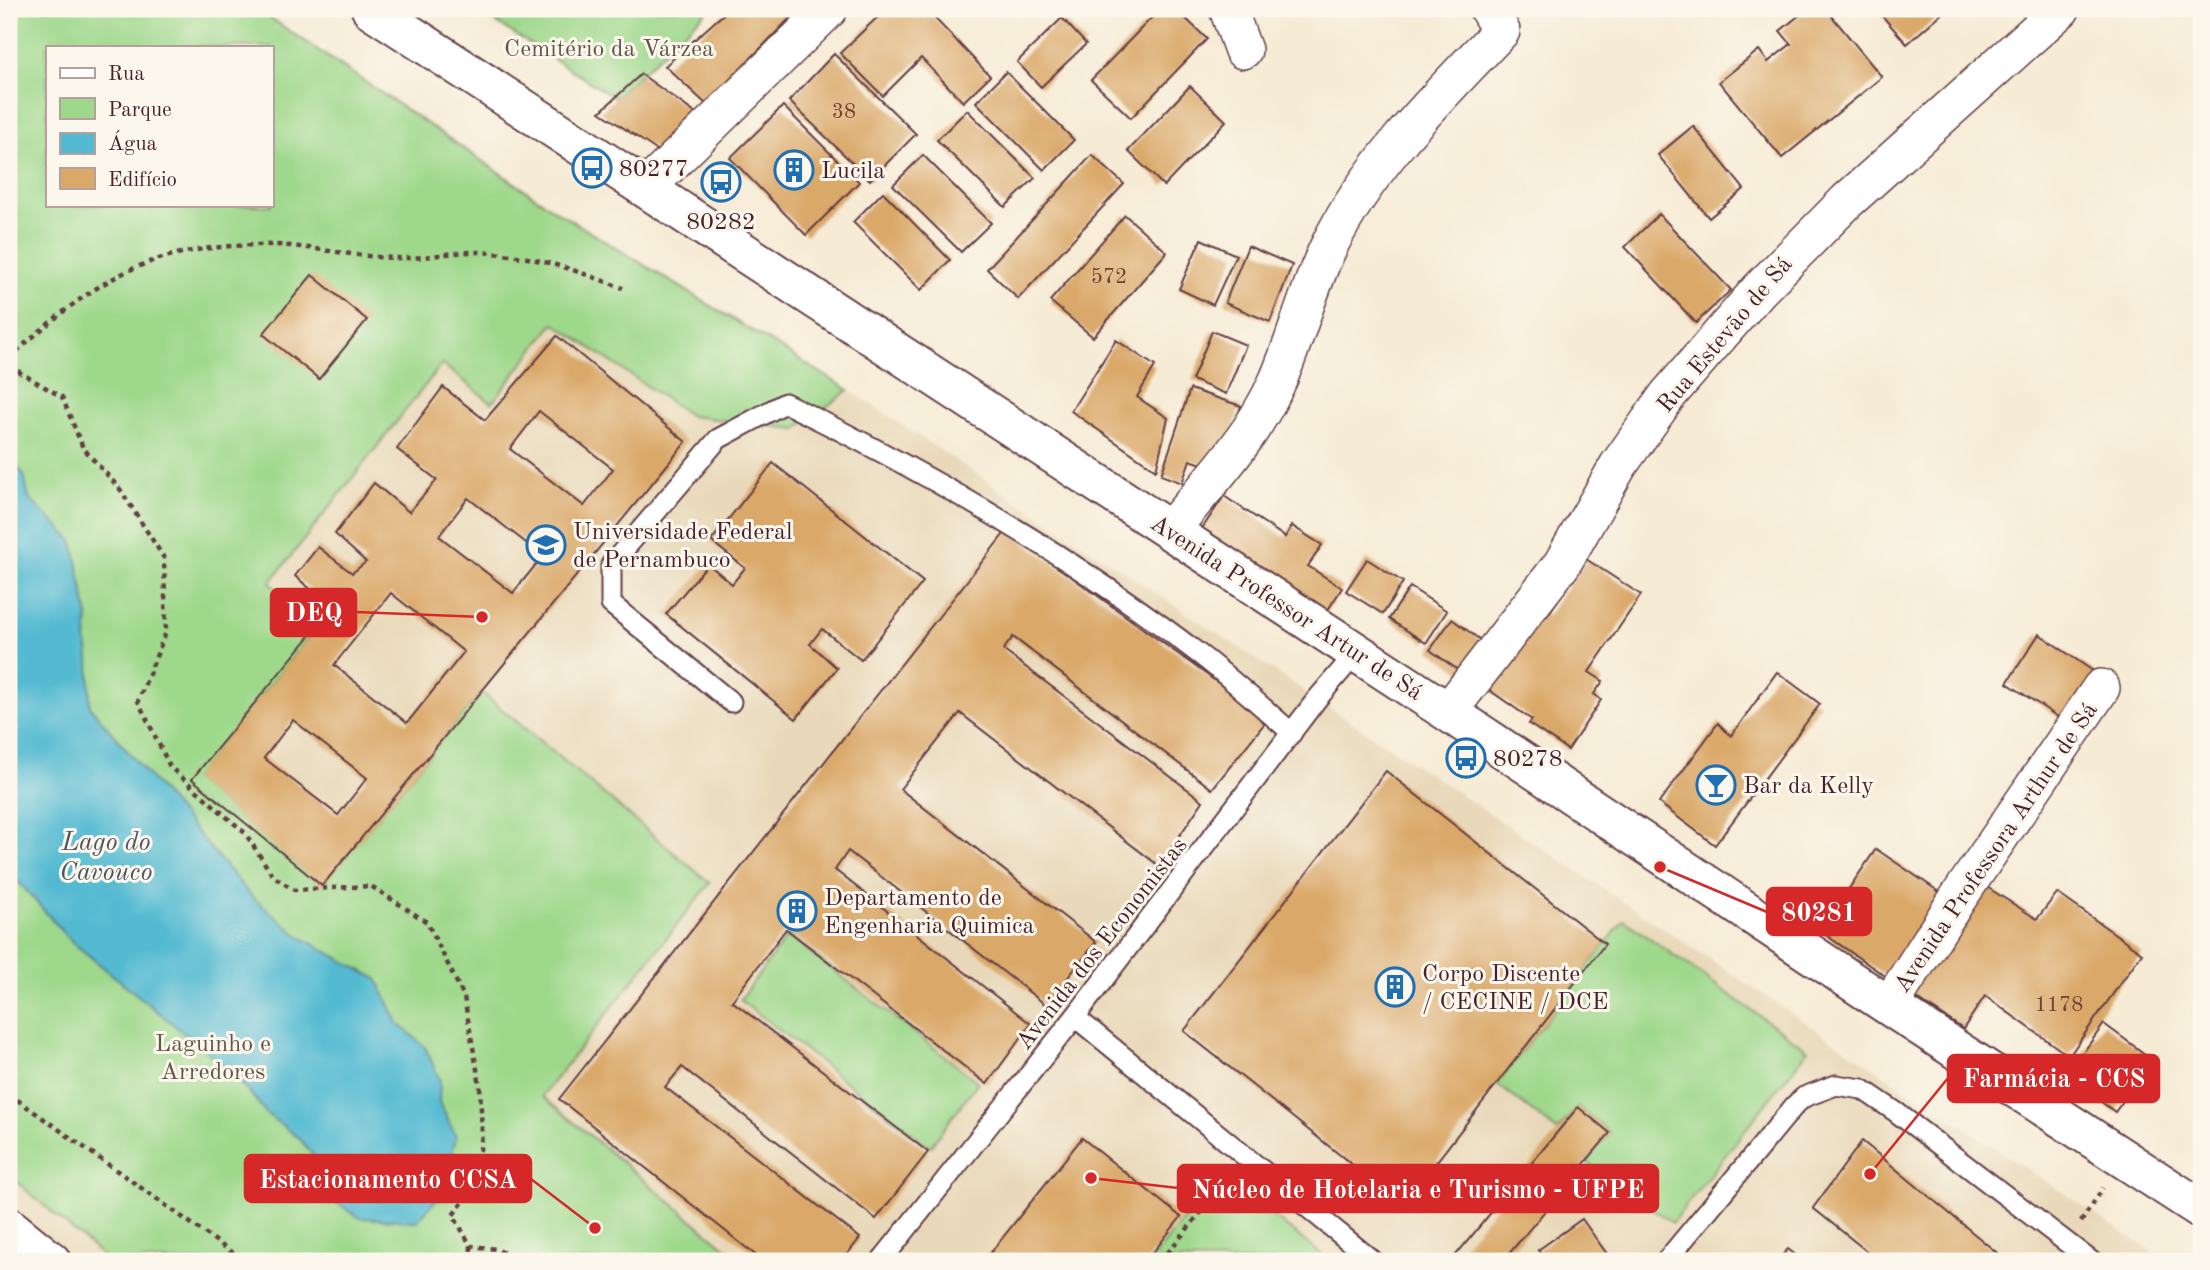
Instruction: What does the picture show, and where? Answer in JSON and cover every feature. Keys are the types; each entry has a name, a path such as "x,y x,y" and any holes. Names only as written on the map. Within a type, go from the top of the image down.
{"street":[{"name":"Avenida Professor Artur de Sá","path":"371,9 1357,652 1889,1006 2201,1209"},
{"path":"646,188 829,9"},
{"path":"1228,9 1243,50"},
{"path":"1170,530 1229,460 1256,421 1277,381 1329,245 1372,176 1433,103 1501,31 1488,9"},
{"name":"Rua Estevão de Sá","path":"1448,712 1562,564 1618,466 1668,395 1759,290 1838,209 2061,9"},
{"name":"Avenida Professora Arthur de Sá","path":"1889,1006 1973,876 2101,688"},
{"path":"9,1227 51,1261"}],"lane":[{"path":"731,702 611,604 611,565 718,439 785,402 861,440 983,509 1081,571 1203,656 1292,733"},
{"name":"Avenida dos Economistas","path":"881,1261 1075,1017 1357,652"},
{"path":"1075,1017 1373,1261"},
{"path":"1666,1261 1795,1105 1804,1097 1836,1085 1862,1089 1896,1112 2091,1261"}],"path":[{"path":"9,358 61,313 115,275 165,255 258,244 404,258 478,252 551,261 623,288"},
{"path":"9,366 62,397 83,448 120,489 164,558 166,632 138,701 170,767 244,833 273,876 294,890 371,886 427,922 464,997 480,1086 482,1133 477,1171 463,1202 453,1215 471,1246 470,1261"},
{"path":"9,1094 244,1261"},
{"path":"1161,1261 1245,1158"},
{"path":"2067,1242 2122,1158"},
{"path":"471,1246 497,1249 517,1261"}],"shaded area":[{"name":"Universidade Federal de Pernambuco","path":"9,9 257,9 559,213 849,390 2166,1261 9,1261"}],"green space":[{"name":"Laguinho e Arredores","path":"9,9 257,9 559,213 849,390 796,429 691,416 554,323 492,403 442,364 270,583 318,626 193,779 322,885 481,692 710,883 542,1096 742,1261 108,1261 9,1175"},
{"name":"Cemitério da Várzea","path":"475,9 709,9 615,98"},
{"path":"1624,920 1808,1050 1672,1223 1586,1161 1610,1133 1578,1107 1557,1131 1497,1084"},
{"path":"788,935 978,1082 930,1147 740,1000"},
{"path":"1221,1173 1329,1261 1150,1261"}],"water":[{"name":"Lago do Cavouco","path":"9,458 24,475 29,499 71,539 74,546 88,616 86,640 89,654 90,707 251,896 300,937 377,979 398,1023 425,1047 440,1080 439,1102 456,1137 442,1193 417,1221 360,1218 331,1199 322,1185 321,1165 299,1138 267,1114 246,1088 211,1055 71,941 9,871"}],"building":[{"path":"729,9 799,9 706,104 665,66"},
{"path":"886,9 926,9 990,76 963,102 921,58 883,96 840,53"},
{"path":"1160,9 1176,9 1207,39 1131,118 1091,80"},
{"path":"1807,9 1826,9 1882,77 1782,158 1719,82 1759,50 1768,62 1791,44 1780,31"},
{"path":"1876,9 1947,9 1907,44"},
{"path":"1062,18 1086,44 1041,87 1017,62"},
{"path":"834,54 916,134 870,180 789,101"},
{"path":"1006,72 1074,140 1044,170 976,102"},
{"path":"641,74 699,116 665,156 600,112"},
{"path":"1190,86 1226,121 1164,186 1128,151"},
{"name":"Lucila","path":"783,106 859,182 806,235 730,158"},
{"path":"967,110 1035,178 1005,207 937,140"},
{"path":"1693,126 1744,189 1709,218 1658,155"},
{"path":"923,155 991,223 961,252 893,185"},
{"path":"1092,155 1124,184 1018,299 987,269"},
{"path":"883,192 950,260 921,290 853,222"},
{"path":"1659,214 1731,290 1696,323 1625,247"},
{"path":"1125,215 1167,252 1093,337 1050,301"},
{"path":"1201,239 1236,255 1213,305 1179,289"},
{"path":"1248,246 1292,265 1270,322 1225,303"},
{"path":"312,275 367,320 319,379 263,334"},
{"path":"1212,331 1246,345 1226,394 1192,380"},
{"path":"557,336 686,442 322,886 192,779 333,608 295,576 318,547 352,573 366,562 335,534 374,483 409,512 437,480 397,449 443,387 485,420","holes":["539,411 613,469 584,506 510,449","468,498 543,556 513,593 439,536","391,593 464,652 407,723 334,665","293,720 367,778 338,815 264,758"]},
{"path":"1116,340 1155,366 1137,397 1168,418 1156,470 1071,411"},
{"path":"1190,389 1241,406 1226,450 1215,447 1208,466 1190,460 1182,483 1161,475"},
{"path":"773,463 923,582 861,660 822,629 810,644 837,668 796,719 666,614 708,564 732,584 745,568 711,541"},
{"path":"1224,496 1285,537 1292,526 1322,545 1308,566 1342,588 1324,616 1199,533"},
{"name":"Departamento de Engenharia Quimica","path":"1007,530 1268,719 1212,789 1013,637 1003,650 1203,801 1159,866 960,713 900,789 1096,942 1046,1005 848,851 835,870 1031,1024 987,1084 786,929 732,1001 928,1152 876,1219 682,1067 665,1087 860,1238 842,1261 763,1261 559,1099"},
{"path":"1367,559 1403,582 1383,614 1346,591"},
{"path":"1586,559 1641,595 1589,672 1603,681 1594,694 1601,700 1568,750 1529,724 1532,720 1485,687 1543,613 1547,616"},
{"path":"1410,587 1447,611 1426,643 1389,619"},
{"path":"1452,619 1487,645 1465,675 1430,650"},
{"path":"2039,634 2096,673 2064,721 2007,683"},
{"name":"Bar da Kelly","path":"1777,672 1820,704 1715,845 1659,803 1718,723 1731,736"},
{"name":"Corpo Discente / CECINE / DCE","path":"1386,771 1605,944 1403,1205 1184,1031"},
{"path":"1876,849 1950,899 1894,982 1820,931"},
{"path":"1982,884 2037,919 2057,893 2142,953 2069,1056 1985,996 1963,1029 1910,994"},
{"path":"2104,1024 2153,1060 2115,1112 2066,1076"},
{"path":"1578,1107 1610,1133 1503,1261 1451,1261"},
{"path":"1082,1138 1181,1217 1146,1261 984,1261"},
{"path":"1862,1141 2007,1261 1879,1261 1813,1208"},
{"path":"1582,1219 1612,1261 1546,1261 1538,1250"},
{"path":"1788,1249 1803,1261 1777,1261"}],"place":[{"name":"80277","path":"592,168"},
{"name":"Lucila","path":"794,170"},
{"name":"80282","path":"721,182"},
{"name":"Universidade Federal de Pernambuco","path":"546,545"},
{"name":"DEQ","path":"482,617"},
{"name":"80278","path":"1466,758"},
{"name":"Bar da Kelly","path":"1716,785"},
{"name":"80281","path":"1660,867"},
{"name":"Departamento de Engenharia Quimica","path":"797,911"},
{"name":"Corpo Discente / CECINE / DCE","path":"1395,987"},
{"name":"Farmácia - CCS","path":"1870,1174"},
{"name":"Núcleo de Hotelaria e Turismo - UFPE","path":"1091,1178"},
{"name":"Estacionamento CCSA","path":"595,1228"}]}
